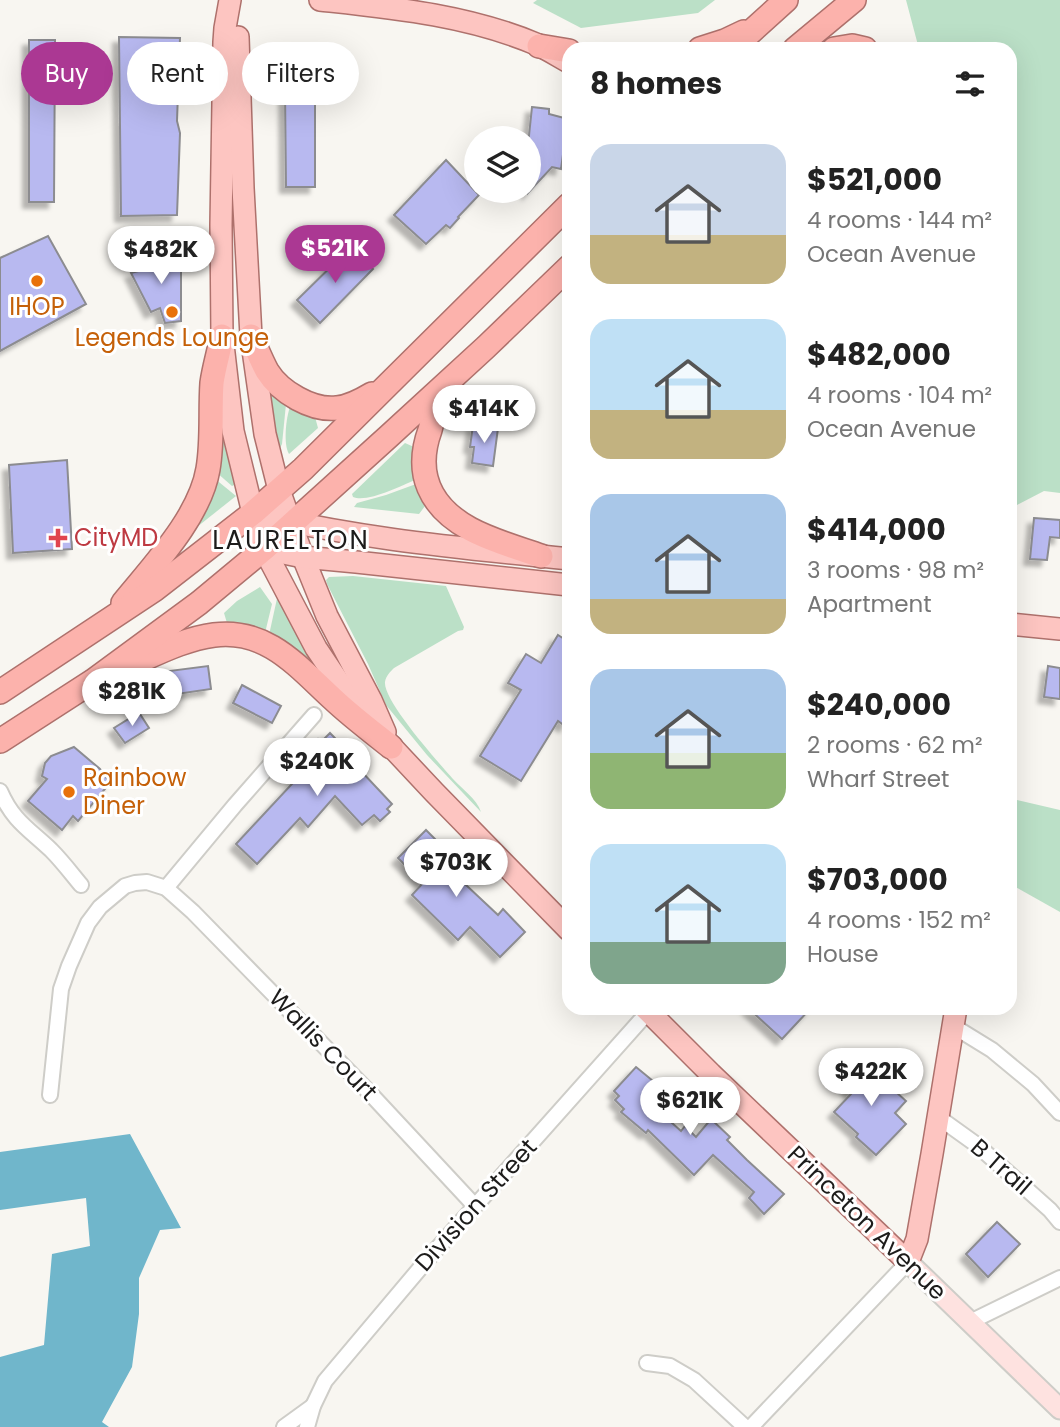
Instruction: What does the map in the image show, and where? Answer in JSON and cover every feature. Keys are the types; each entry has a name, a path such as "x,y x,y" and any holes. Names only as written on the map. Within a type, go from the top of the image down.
{"highway":[{"path":"740,42 786,0"},
{"path":"803,42 854,0"},
{"path":"722,42 760,24"},
{"path":"539,46 562,50"},
{"path":"0,692 154,590 253,513 562,212"},
{"path":"0,741 93,681 199,603 264,549 486,347 562,274"},
{"path":"108,621 171,542 188,518 201,491 208,471 212,432 212,382 222,336"},
{"path":"251,336 267,372 278,385 307,404 337,408 359,401 384,388"},
{"path":"486,347 435,415 425,442 423,463 426,478 431,494 444,511 470,529 541,556"},
{"path":"93,681 192,639 217,634 242,636 264,642 281,652 391,747"}],"main road":[{"path":"232,0 238,27 251,336 265,434 279,490 327,617 371,700 391,747"},
{"path":"232,0 224,42 222,336 233,431 264,549 316,648 359,712 562,923"},
{"path":"320,0 391,8 472,22 539,46 562,58"},
{"path":"253,513 353,534 562,558"},
{"path":"264,549 303,557 562,583"},
{"path":"1017,625 1060,629"},
{"name":"Princeton Avenue","path":"651,1015 1060,1409"},
{"path":"908,1262 917,1239 954,1017"}],"street":[{"path":"50,1095 61,989 88,923 100,907 125,886 147,883 166,888 314,715"},
{"path":"0,790 6,806 26,829 54,853 81,885"},
{"name":"Wallis Court","path":"166,888 193,912 366,1089 475,1206"},
{"name":"Division Street","path":"307,1427 325,1381 426,1260 642,1015"},
{"path":"954,1017 1033,1084 1060,1113"},
{"name":"B Trail","path":"938,1117 977,1145 1060,1222"},
{"path":"751,1427 908,1262"},
{"path":"970,1322 1060,1278"},
{"path":"647,1363 670,1366 694,1380 745,1427"},
{"name":"Division Street","path":"284,1427 313,1406"}],"green space":[{"path":"537,0 715,0 698,13 581,28 533,3"},
{"path":"906,0 1060,0 1060,493 1044,491 1017,505 1017,42 917,42"},
{"path":"271,391 286,404 282,444 276,450 264,394"},
{"path":"290,407 315,417 318,428 289,454 286,431"},
{"path":"227,440 239,483 232,486 216,472 221,441"},
{"path":"405,443 414,447 415,480 375,496 353,497 352,494"},
{"path":"214,478 236,496 197,527 193,523"},
{"path":"416,484 425,506 419,514 354,507 357,503"},
{"path":"353,576 446,586 463,630 394,668 385,682 393,703 413,732 473,798 481,812 427,755 386,705 326,580 329,577"},
{"path":"260,587 272,604 265,633 227,623 224,613 237,601"},
{"path":"278,594 315,662 310,665 269,635"},
{"path":"1017,800 1060,810 1060,912 1017,888"}],"water":[{"path":"130,1134 181,1228 160,1230 139,1278 139,1314 132,1367 102,1422 109,1427 0,1427 0,1357 44,1345 52,1254 90,1246 86,1198 0,1210 0,1152"}],"building":[{"path":"119,37 180,38 180,42 127,42 127,105 178,105 180,133 177,215 121,216"},
{"path":"29,40 55,40 55,42"},
{"path":"29,105 55,105 54,202 29,202"},
{"path":"285,105 315,105 315,187 286,187"},
{"path":"532,107 549,109 549,114 562,117 561,169 552,167 541,179 541,126 530,126"},
{"path":"446,160 464,179 464,203 471,203 450,228 446,225 426,244 394,215"},
{"name":"IHOP","path":"48,236 86,304 0,351 0,258"},
{"path":"351,247 373,269 320,323 297,300"},
{"path":"137,258 181,258 181,321 165,323 160,308 151,312 131,273 142,270"},
{"path":"473,425 498,428 493,466 472,463 474,447 470,447"},
{"path":"67,460 72,549 13,553 9,465"},
{"path":"1034,518 1060,520 1060,538 1050,537 1047,560 1030,559"},
{"path":"558,635 562,638 562,724 558,721 521,781 480,756 521,690 508,683 526,654 541,663"},
{"path":"208,666 211,689 177,694 171,689 169,671"},
{"path":"1048,666 1060,668 1060,699 1044,697"},
{"path":"242,685 281,706 272,723 233,703"},
{"path":"140,714 149,728 125,743 114,728"},
{"path":"330,733 364,768 361,771 392,804 387,809 390,812 380,821 374,815 362,825 335,796 308,827 300,818 257,864 236,844 318,756 309,748"},
{"name":"Rainbow Diner","path":"74,747 100,769 110,783 78,821 73,816 62,830 28,801 47,779 42,776 45,763 51,756"},
{"path":"426,830 442,846 434,855 498,915 503,909 525,932 500,957 470,927 458,940 412,895 423,883 398,858"},
{"path":"756,1015 804,1015 782,1039"},
{"path":"862,1061 906,1101 895,1113 906,1124 876,1155 834,1112 852,1093 841,1081"},
{"path":"636,1067 675,1099 662,1114 681,1131 685,1126 696,1137 711,1119 730,1137 727,1140 784,1194 764,1214 749,1198 754,1192 713,1155 694,1175 648,1130 646,1133 621,1112 624,1109 615,1100 619,1096 614,1091"},
{"path":"997,1222 1020,1244 988,1277 966,1254"}],"place":[{"name":"IHOP","path":"37,281"},
{"name":"Legends Lounge","path":"172,312"},
{"name":"CityMD","path":"58,538"},
{"name":"Rainbow Diner","path":"69,792"}],"district":[{"name":"LAURELTON","path":"291,540"}]}
